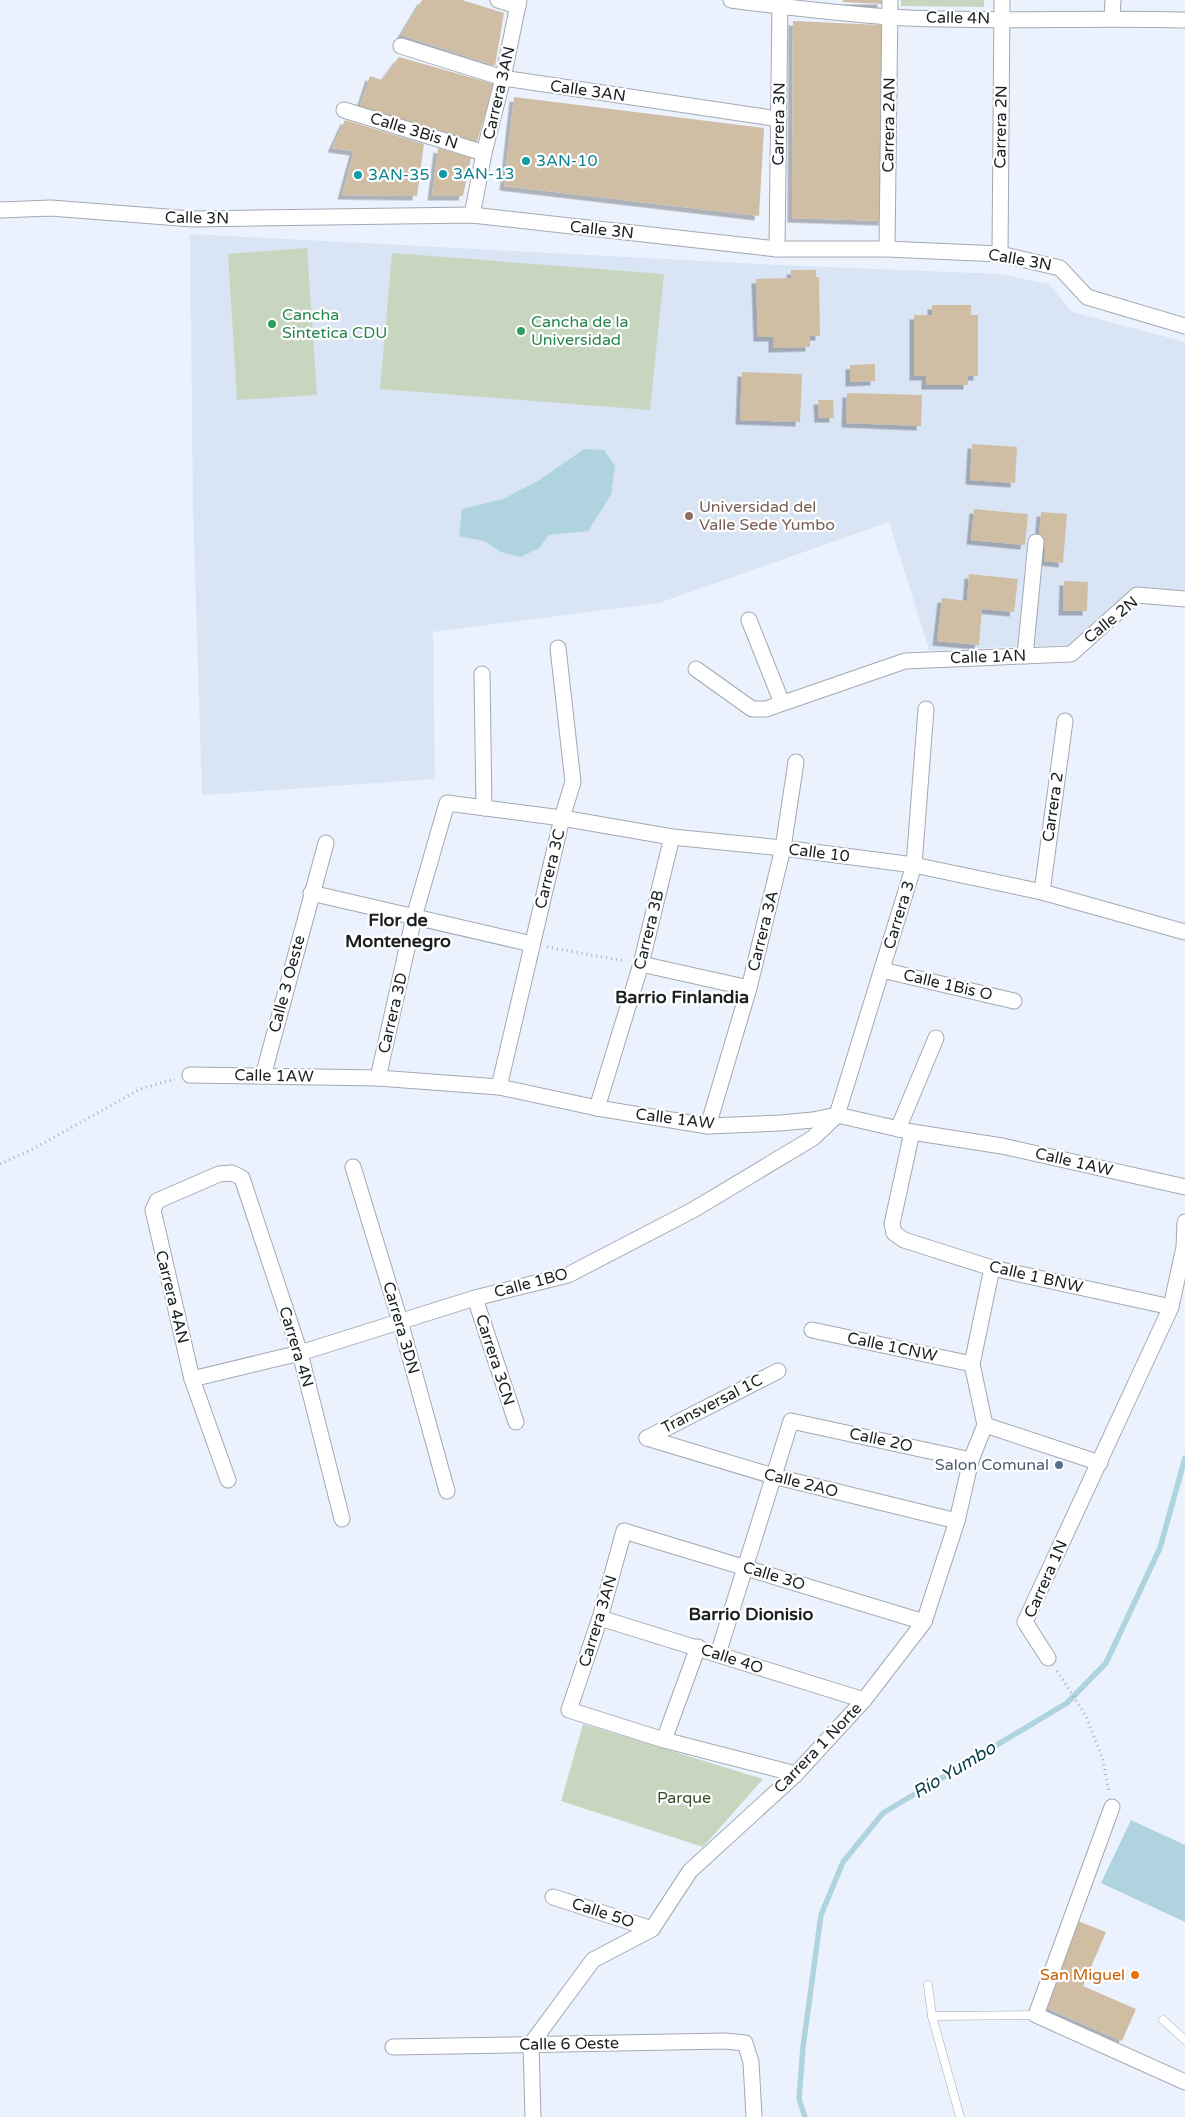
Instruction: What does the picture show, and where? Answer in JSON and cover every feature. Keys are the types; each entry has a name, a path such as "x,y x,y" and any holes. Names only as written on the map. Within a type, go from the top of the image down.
{"street":[{"path":"498,0 519,3"},
{"name":"Calle 4N","path":"731,0 780,3 890,17 1185,20"},
{"name":"Carrera 2AN","path":"887,249 890,0"},
{"name":"Carrera 2N","path":"1000,254 1002,0"},
{"path":"1112,18 1113,0"},
{"name":"Carrera 3AN","path":"472,215 484,153 519,3"},
{"name":"Carrera 3N","path":"777,249 780,3"},
{"name":"Calle 3AN","path":"401,46 503,78 779,119"},
{"name":"Calle 3Bis N","path":"344,110 484,153"},
{"name":"Calle 3N","path":"0,210 51,208 192,219 472,215 777,249 887,249 1000,254 1060,268 1087,297 1185,326"},
{"path":"1025,656 1036,542"},
{"name":"Calle 2N","path":"1071,654 1137,595 1185,599"},
{"path":"749,620 782,703"},
{"name":"Carrera 3C","path":"499,1087 562,818 573,782 558,648"},
{"name":"Calle 1AN","path":"696,669 752,709 766,709 905,661 1071,654"},
{"path":"482,674 484,808"},
{"name":"Carrera 3","path":"837,1115 914,865 926,709"},
{"name":"Carrera 2","path":"1042,892 1065,721"},
{"name":"Carrera 3A","path":"708,1126 748,988 783,848 796,762"},
{"name":"Calle 10","path":"448,803 562,818 672,837 783,848 914,865 1042,892 1185,932"},
{"name":"Carrera 3D","path":"378,1078 414,917 448,803"},
{"name":"Carrera 3B","path":"597,1108 642,964 672,837"},
{"path":"326,843 311,893 532,944"},
{"name":"Calle 3 Oeste","path":"263,1076 311,893"},
{"path":"642,964 748,988"},
{"name":"Calle 1Bis O","path":"882,970 1014,1001"},
{"path":"905,1130 936,1038"},
{"name":"Calle 1AW","path":"190,1075 378,1078 499,1087 597,1108 708,1126 780,1123 813,1120 837,1115 905,1130 1002,1146 1185,1187"},
{"name":"Calle 1BO","path":"192,1379 300,1352 475,1298 568,1275 702,1204 813,1138 837,1115"},
{"name":"Calle 1 BNW","path":"905,1130 892,1224 894,1233 904,1240 992,1268 1171,1306"},
{"name":"Carrera 3DN","path":"353,1167 400,1321 447,1491"},
{"name":"Carrera 4AN","path":"228,1480 192,1379 153,1210 156,1201 219,1174 232,1173 242,1178"},
{"name":"Carrera 4N","path":"242,1178 300,1352 342,1519"},
{"name":"Carrera 1N","path":"1048,1658 1025,1622 1171,1306 1184,1247 1185,1222"},
{"path":"992,1268 972,1364 985,1425 1100,1462"},
{"name":"Carrera 3CN","path":"475,1298 516,1422"},
{"name":"Calle 1CNW","path":"812,1330 972,1364"},
{"name":"Transversal 1C","path":"647,1438 778,1371"},
{"name":"Calle 2O","path":"773,1476 791,1421 971,1460"},
{"name":"Carrera 1 Norte","path":"531,2044 592,1960 652,1929 690,1871 796,1774 864,1700 924,1622 957,1521 971,1460 985,1425"},
{"name":"Calle 2AO","path":"647,1438 773,1476 957,1521"},
{"path":"718,1654 773,1476"},
{"name":"Carrera 3AN","path":"624,1531 600,1618 569,1710 664,1740"},
{"name":"Calle 3O","path":"624,1531 924,1622"},
{"name":"Calle 4O","path":"600,1618 864,1700"},
{"path":"698,1647 664,1740 796,1774"},
{"path":"1112,1807 1036,2014 1185,2082"},
{"name":"Calle 5O","path":"553,1897 652,1929"},
{"name":"Calle 6 Oeste","path":"393,2047 725,2041 745,2043 750,2062 754,2117"},
{"path":"531,2044 533,2117"}],"lane":[{"path":"928,1985 932,2016 960,2117"},
{"path":"932,2016 1036,2014"},
{"path":"1163,2020 1185,2040"}],"path":[{"path":"532,944 642,964"},
{"path":"0,1164 35,1148 140,1089 190,1075"},
{"path":"1048,1658 1086,1716 1103,1760 1112,1807"}],"shaded area":[{"name":"Universidad del Valle Sede Yumbo","path":"190,234 779,265 1000,274 1049,284 1072,312 1185,342 1185,591 1138,587 1069,645 929,650 889,522 659,603 433,632 435,779 202,795 193,511"},
{"path":"584,449 604,450 615,466 611,495 588,531 549,535 539,548 521,557 501,552 484,541 459,536 462,509 503,499 538,481"},
{"path":"1131,1820 1185,1845 1185,1922 1101,1883"}],"green space":[{"path":"901,0 984,0 984,7 901,6"},
{"name":"Cancha Sintetica CDU","path":"307,248 317,395 237,400 228,254"},
{"name":"Cancha de la Universidad","path":"392,253 664,274 650,410 380,389"},
{"name":"Parque","path":"583,1724 763,1779 703,1847 561,1801"}],"building":[{"path":"422,0 462,0 504,13 495,66 401,35"},
{"path":"843,0 882,0 882,4 843,2"},
{"path":"793,21 882,25 883,221 792,218"},
{"path":"399,57 494,84 477,142 360,106 370,76 382,80"},
{"path":"514,97 764,128 759,216 504,186"},
{"path":"345,120 424,144 417,196 342,195 354,151 332,148"},
{"path":"438,148 471,158 463,196 432,196"},
{"path":"791,270 816,270 816,277 819,277 820,336 810,336 810,347 773,348 773,337 758,337 756,279 791,278"},
{"path":"932,305 971,305 971,315 978,315 978,376 968,376 968,385 926,385 926,376 914,376 914,315 932,315"},
{"path":"875,364 875,381 850,382 850,365"},
{"path":"742,372 802,374 800,422 740,420"},
{"path":"847,393 922,395 921,426 846,423"},
{"path":"818,400 833,400 834,418 819,418"},
{"path":"972,444 1017,447 1015,483 970,480"},
{"path":"974,509 1028,514 1025,545 971,540"},
{"path":"1041,512 1067,514 1063,563 1044,561 1046,549 1041,549 1039,538"},
{"path":"969,574 1018,579 1014,612 982,609 979,645 937,641 942,598 967,601"},
{"path":"1064,581 1088,582 1087,611 1063,611"},
{"path":"1078,1921 1106,1932 1083,1986 1136,2009 1122,2041 1042,2006"}],"waterway":[{"name":"Río Yumbo","path":"805,2117 799,2099 803,2047 821,1915 843,1862 883,1813 1067,1703 1106,1663 1160,1548 1185,1458"}],"place":[{"name":"3AN-10","path":"526,161"},
{"name":"3AN-13","path":"443,174"},
{"name":"3AN-35","path":"358,175"},
{"name":"Cancha Sintetica CDU","path":"272,324"},
{"name":"Cancha de la Universidad","path":"521,331"},
{"name":"Universidad del Valle Sede Yumbo","path":"689,516"},
{"name":"Salon Comunal","path":"1059,1465"},
{"name":"San Miguel","path":"1135,1975"}],"district":[{"name":"Flor de Montenegro","path":"398,930"},
{"name":"Barrio Finlandia","path":"682,997"},
{"name":"Barrio Dionisio","path":"751,1614"}]}
